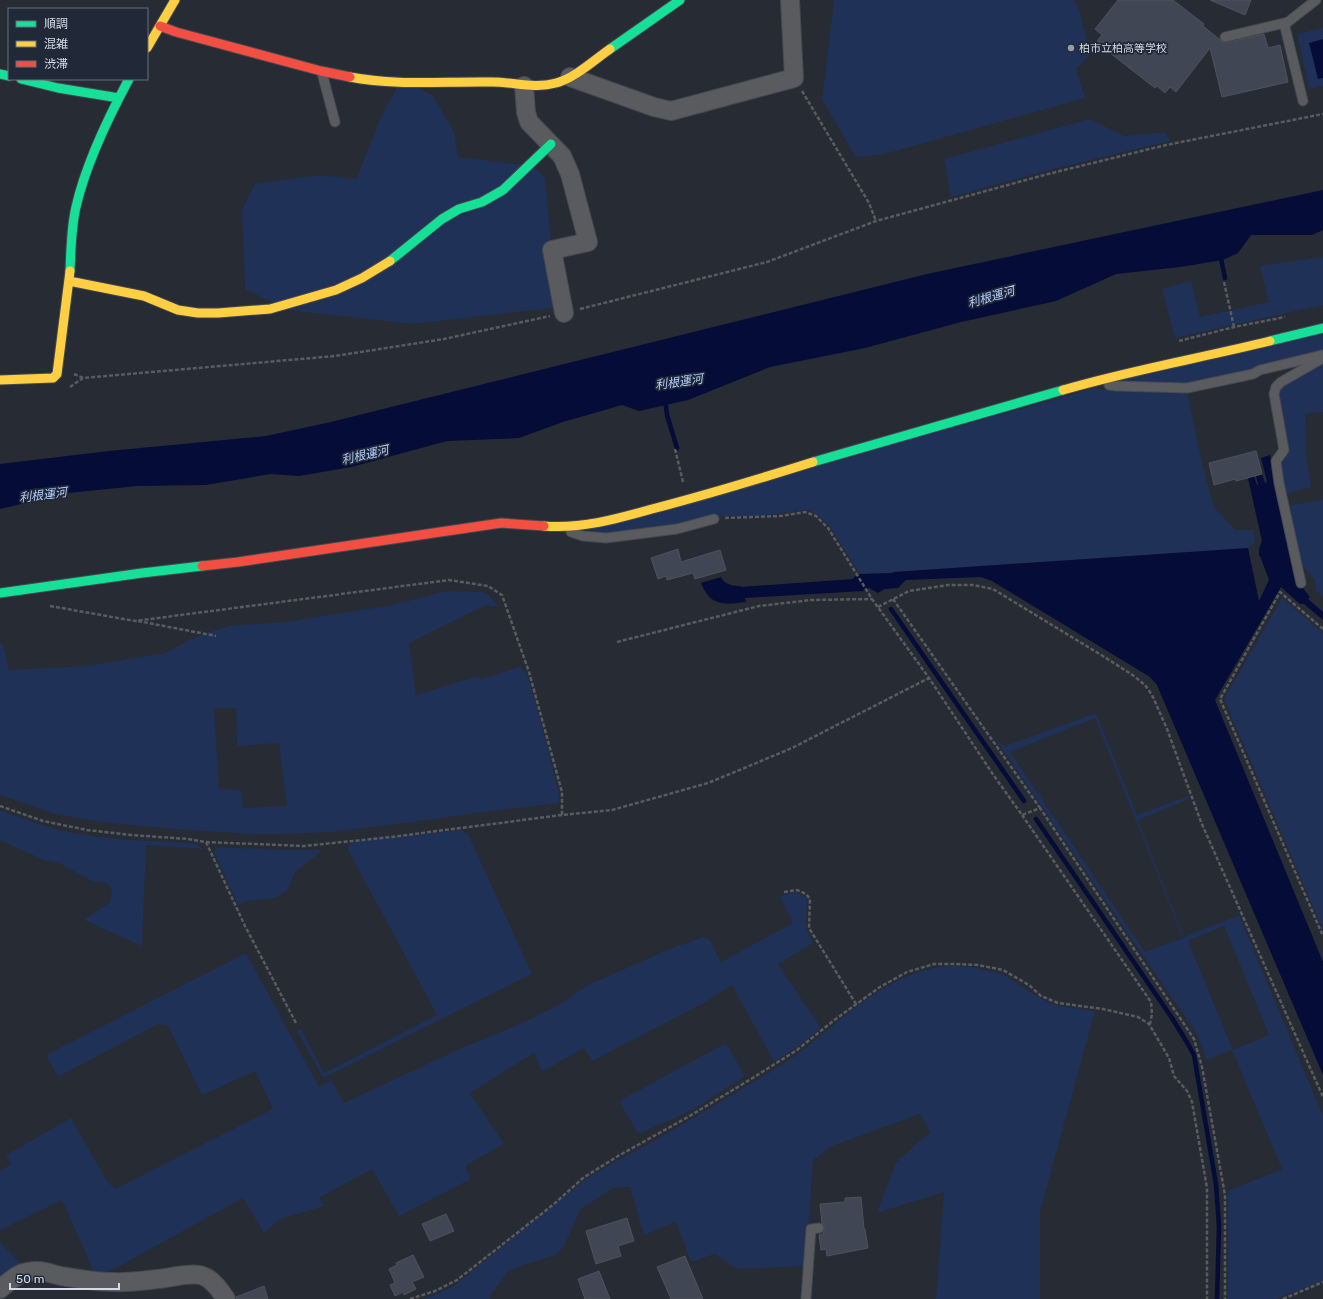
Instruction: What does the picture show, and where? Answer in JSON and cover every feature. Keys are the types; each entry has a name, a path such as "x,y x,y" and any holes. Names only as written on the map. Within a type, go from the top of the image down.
{"street":[{"path":"148,46 175,0"},
{"path":"160,26 176,32 321,71 372,81 495,82 524,86 557,83 570,77 680,0"},
{"path":"570,77 654,108 671,111 794,78 790,0"},
{"path":"25,80 58,88 119,98"},
{"path":"0,380 53,378 57,374 69,281 72,225 81,188 90,162 119,98 129,80"},
{"path":"524,86 526,112 529,122 562,156 570,174 588,242 552,250 564,313"},
{"path":"69,281 144,296 178,310 198,313 270,309 336,290 362,278 395,258 442,219 459,209 482,202 503,190 551,144"},
{"path":"0,593 142,573 238,562 501,523 558,528 602,522 669,506 855,449 1098,381 1151,367 1234,350 1323,328"},
{"path":"0,1289 26,1272 40,1270 87,1281 113,1282 200,1275 208,1278 220,1290 226,1299"}],"lane":[{"path":"1224,37 1288,22 1316,0"},
{"path":"1284,23 1304,101"},
{"path":"321,71 335,122"},
{"path":"1098,381 1116,386 1187,388 1253,374 1260,370 1323,355"},
{"path":"1301,583 1279,483 1276,461 1284,450 1274,394 1276,387 1281,382 1323,358"},
{"path":"558,528 583,536 606,538 676,529 714,518"},
{"path":"806,1299 811,1229 819,1228"}],"path":[{"path":"794,78 868,203 876,221"},
{"path":"79,382 83,378 335,356 444,339 564,313 767,262 876,221 1048,174 1166,145 1323,114"},
{"path":"1224,282 1234,327"},
{"path":"675,449 683,482"},
{"path":"714,518 782,516 805,512 816,516 828,528 872,599 929,678 992,773 1151,1002 1152,1014 1149,1024"},
{"path":"135,621 449,580 488,586 502,595 521,648 562,792 562,815"},
{"path":"878,607 909,591 948,585 973,584 988,588 1106,658 1145,685 1152,695 1167,729 1201,822 1323,1097"},
{"path":"1323,629 1280,592 1220,698 1323,936"},
{"path":"617,642 759,606 811,600 872,599"},
{"path":"893,599 1040,808 1194,1040 1202,1067 1225,1195 1225,1299"},
{"path":"45,605 216,636"},
{"path":"0,806 43,821 87,830 206,842 304,846 612,810 708,783 792,748 929,678"},
{"path":"1022,815 1040,808"},
{"path":"206,842 245,926 296,1023"},
{"path":"784,892 797,890 806,894 810,899 809,928 856,1004"},
{"path":"410,1299 435,1291 457,1280 554,1204 583,1178 618,1156 688,1117 797,1050 880,987 907,972 934,964 956,964 978,965 1003,970 1028,985 1041,996 1058,1003 1138,1017 1149,1024 1169,1058 1174,1076 1187,1091 1192,1102 1207,1188 1207,1299"},
{"path":"1283,1299 1323,1282"}],"shaded area":[{"path":"834,0 1074,0 1079,9 1090,55 1076,69 1085,98 881,155 856,157 822,100"},
{"path":"1323,28 1323,86 1309,89 1297,34"},
{"path":"417,87 433,96 454,132 458,157 533,166 545,178 553,263 560,307 413,324 288,310 245,289 242,209 255,184 320,175 356,179 381,117 397,88"},
{"path":"1090,119 1124,136 1165,132 1170,141 1053,169 951,197 944,159"},
{"path":"1323,257 1323,305 1175,338 1162,289 1191,281 1200,317 1269,302 1260,266"},
{"path":"1323,333 1323,352 1253,368 1248,371 1181,385 1115,381"},
{"path":"1323,362 1323,412 1305,414 1306,454 1311,487 1284,495 1280,473 1281,462 1287,451 1278,390"},
{"path":"1095,388 1111,390 1187,392 1202,463 1214,507 1235,530 1254,530 1255,543 1248,548 860,574 828,524 816,514 807,510 757,516 724,516 669,527 639,531 601,534 588,529"},
{"path":"1323,500 1323,598 1316,590 1316,581 1303,567 1300,559 1290,505"},
{"path":"447,591 482,592 488,594 498,606 486,605 409,643 416,695 478,676 481,679 520,667 527,674 539,715 559,794 559,803 331,832 252,834 110,823 55,814 0,795 0,644 3,644 9,670 86,666 166,653 191,639 228,626 287,622 392,605","holes":["214,708 236,708 237,746 279,743 287,806 243,808 241,791 219,788"]},
{"path":"1282,598 1323,633 1323,930 1224,699"},
{"path":"1096,713 1137,815 1188,796 1189,799 1138,820 1184,937 1239,915 1323,1116 1323,1281 1276,1299 1228,1299 1228,1191 1282,1169 1232,1050 1206,1060 1200,1040 1195,1031 995,738 1005,746","holes":["1095,718 1183,938 1145,952 1010,752","1224,926 1269,1035 1233,1050 1188,941"]},
{"path":"0,810 45,826 73,833 117,839 190,843 198,845 204,849 146,845 142,946 84,920 110,902 112,889 106,883 91,881 61,864 41,859 0,840"},
{"path":"461,830 468,834 532,974 323,1078 297,1031 301,1029 324,1073 437,1015 347,848 352,842"},
{"path":"219,847 323,850 295,872 287,891 275,898 247,901 238,905 214,853 214,850"},
{"path":"793,892 807,898 806,928 813,943 778,964 821,1028 800,1045 774,1062 732,985 704,1003 592,1061 584,1048 542,1072 534,1053 470,1093 504,1144 465,1166 471,1179 399,1216 372,1169 319,1198 325,1206 280,1219 264,1233 243,1198 105,1274 96,1276 62,1200 0,1230 0,1171 11,1164 6,1155 71,1118 107,1181 115,1189 273,1109 255,1071 202,1095 168,1026 158,1024 58,1077 46,1055 246,953 319,1087 331,1080 344,1103 457,1050 520,1024 562,1003 588,985 672,948 704,937 710,940 721,962 793,923 780,897"},
{"path":"949,966 971,967 1003,974 1038,997 1058,1006 1095,1011 1040,1212 1040,1299 936,1299 944,1192 877,1213 896,1162 930,1132 920,1114 832,1146 813,1160 806,1266 737,1269 715,1254 691,1262 676,1222 644,1235 630,1187 613,1188 580,1210 563,1248 555,1255 509,1270 490,1296 490,1299 422,1299 454,1286 582,1182 780,1066 859,1005 880,991 901,979 924,970"},
{"path":"726,1043 745,1076 693,1110 641,1133 637,1132 619,1101"},
{"path":"0,1242 21,1264 23,1269 0,1284"}],"water":[{"path":"1323,39 1323,78 1318,79 1309,43"},
{"name":"利根運河","path":"1323,190 1323,230 1312,235 1251,235 1238,253 1223,260 1180,267 1116,274 1056,301 961,322 865,348 770,367 688,400 639,411 622,405 563,422 519,438 447,441 351,467 299,476 270,474 206,485 137,486 68,493 0,509 0,464 109,451 266,436 331,422 927,274"},
{"path":"1270,455 1298,582 1310,597 1308,599 1323,612 1323,620 1304,604 1300,604 1281,587 1215,700 1323,962 1323,1075 1157,685 1150,677 992,581 981,577 906,580 898,588 885,589 878,593 869,588 863,591 745,598 746,602 731,604 713,600 705,591 701,583 721,577 727,583 741,587 853,579 860,574 1248,548 1259,601 1269,580 1259,556 1259,549 1262,541 1248,478 1254,476 1258,485 1256,476 1262,474 1265,483 1267,482 1261,458"}],"building":[{"path":"1118,0 1173,0 1204,24 1203,26 1224,43 1264,34 1268,48 1280,45 1288,82 1222,97 1210,48 1176,92 1170,87 1165,93 1157,86 1155,88 1097,41 1102,35 1095,29"},
{"path":"1210,0 1251,0 1245,15"},
{"path":"1256,451 1262,474 1214,485 1209,463"},
{"path":"678,549 681,562 720,550 726,570 695,579 693,573 667,580 666,576 658,579 651,558"},
{"path":"861,1197 864,1229 868,1248 827,1256 826,1249 821,1250 819,1235 823,1234 825,1228 822,1223 820,1204 845,1202 845,1198"},
{"path":"446,1214 454,1231 430,1241 422,1224"},
{"path":"627,1218 634,1241 618,1246 621,1256 596,1264 586,1231"},
{"path":"413,1255 424,1277 412,1282 416,1289 404,1295 403,1292 395,1296 390,1285 395,1283 389,1269 397,1265 396,1263"},
{"path":"685,1256 703,1299 671,1299 657,1267"},
{"path":"599,1271 610,1299 585,1299 578,1279"},
{"path":"264,1286 268,1299 236,1299 236,1297"}],"waterway":[{"path":"1220,254 1225,278"},
{"path":"665,399 667,415 677,448"},
{"path":"891,609 1024,801"},
{"path":"1036,819 1172,1018 1194,1055 1216,1184 1219,1226 1217,1299"}],"traffic: fast":[{"path":"610,49 680,0"},
{"path":"0,74 8,76"},
{"path":"25,80 58,88 119,98"},
{"path":"70,271 73,223 80,190 98,141 128,80"},
{"path":"390,261 442,219 459,209 482,202 503,190 551,144"},
{"path":"1270,341 1323,328"},
{"path":"813,462 1063,390"},
{"path":"0,593 202,566"}],"traffic: slow":[{"path":"148,46 175,0"},
{"path":"350,77 367,80 403,82 501,82 548,85 563,81 570,77 610,49"},
{"path":"69,281 144,296 178,310 198,313 218,313 270,309 336,290 362,278 390,261"},
{"path":"0,380 53,378 57,374 70,271"},
{"path":"1063,390 1114,376 1270,341"},
{"path":"544,526 558,527 585,525 612,520 753,481 813,462"}],"traffic: jam":[{"path":"160,26 176,32 321,71 350,77"},
{"path":"202,566 501,523 544,526"}],"place":[{"name":"柏市立柏高等学校","path":"1071,48"}]}
